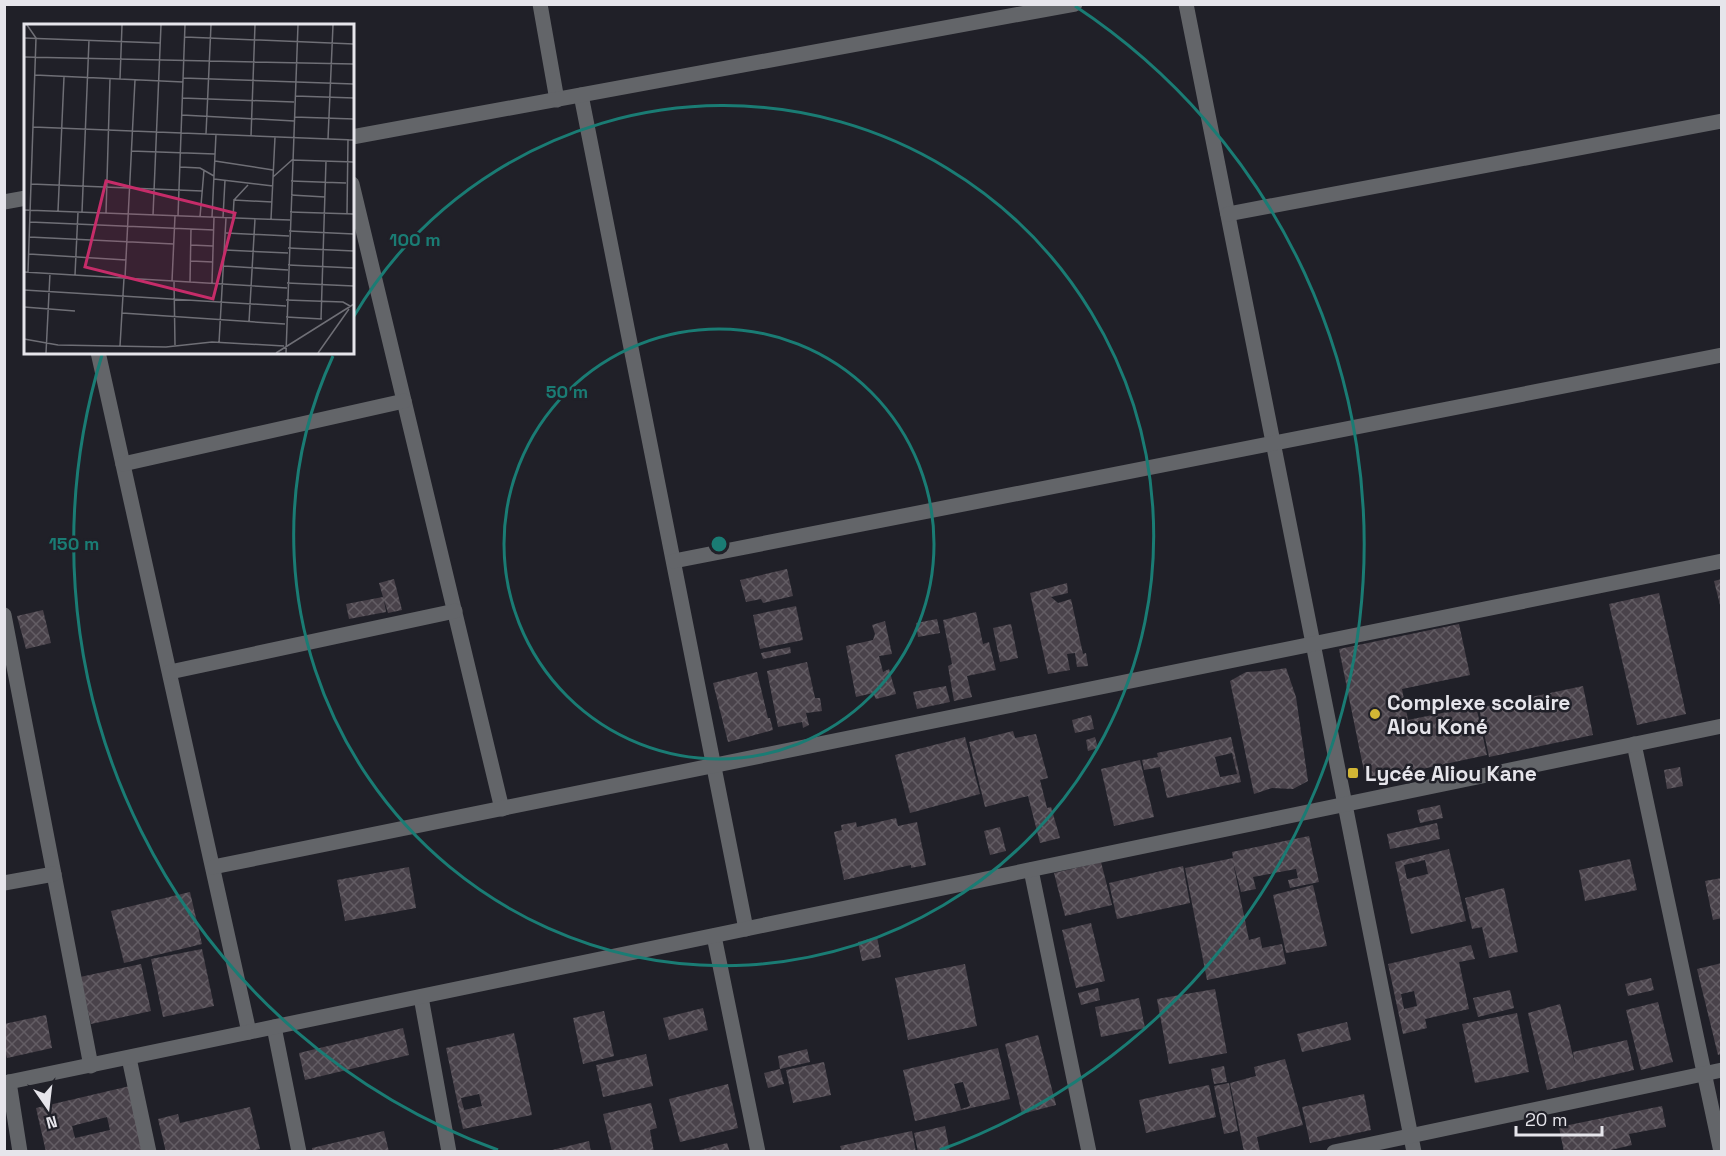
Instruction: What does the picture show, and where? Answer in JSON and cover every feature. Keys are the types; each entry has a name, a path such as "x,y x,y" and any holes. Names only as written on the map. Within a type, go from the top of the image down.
{"street":[{"path":"540,4 557,100"},
{"path":"354,137 1075,4"},
{"path":"1186,4 1414,1152"},
{"path":"581,95 746,929"},
{"path":"1228,214 1722,121"},
{"path":"354,192 502,809"},
{"path":"4,202 24,198"},
{"path":"98,354 249,1032"},
{"path":"674,561 1722,355"},
{"path":"123,464 404,401"},
{"path":"213,867 1722,561"},
{"path":"170,672 455,611"},
{"path":"4,615 8,655 91,1066"},
{"path":"20,1152 7,1083 1722,726"},
{"path":"1634,744 1721,1152"},
{"path":"1031,870 1089,1152"},
{"path":"4,883 54,874"},
{"path":"714,936 758,1152"},
{"path":"421,997 449,1152"},
{"path":"274,1027 299,1152"},
{"path":"129,1058 149,1152"},
{"path":"1334,1152 1722,1070"}],"building":[{"path":"787,569 793,596 763,603 761,599 746,602 740,580"},
{"path":"394,579 402,610 388,613 384,600 386,612 349,619 346,604 383,597 379,583"},
{"path":"1722,579 1722,609 1721,609 1714,581"},
{"path":"1067,583 1068,593 1051,597 1058,603 1071,599 1083,654 1086,653 1088,666 1077,667 1075,653 1067,654 1070,670 1048,674 1030,593"},
{"path":"1659,593 1686,714 1637,725 1609,604"},
{"path":"796,606 803,640 760,649 753,615"},
{"path":"43,610 51,643 26,649 17,616"},
{"path":"976,612 983,644 989,642 996,670 967,676 972,697 954,701 948,666 952,664 943,620"},
{"path":"937,619 940,633 918,637 916,623"},
{"path":"885,621 892,654 879,656 883,672 889,669 896,694 876,699 873,693 856,697 846,646 873,640 875,634 872,625"},
{"path":"1011,624 1018,658 1000,662 993,628"},
{"path":"1459,624 1470,675 1402,689 1408,720 1476,706 1487,755 1366,781 1339,649"},
{"path":"790,647 791,653 763,659 761,653"},
{"path":"807,662 815,698 820,698 822,711 806,713 809,725 803,728 802,722 778,727 767,671"},
{"path":"1286,668 1296,697 1308,781 1293,789 1272,788 1254,794 1230,681 1246,672"},
{"path":"757,672 773,730 728,742 713,683"},
{"path":"946,686 950,702 917,709 913,692"},
{"path":"1583,686 1593,735 1489,757 1479,708"},
{"path":"1091,715 1094,729 1075,733 1072,720"},
{"path":"1013,731 1015,738 1036,734 1048,778 1040,780 1047,808 1051,807 1060,838 1040,843 1028,796 985,807 969,742"},
{"path":"965,737 980,794 910,813 895,755"},
{"path":"1095,737 1098,748 1088,751 1086,740"},
{"path":"1231,737 1241,782 1167,798 1160,767 1144,770 1142,760 1158,757 1157,753","holes":["1232,753 1237,774 1220,777 1215,757"]},
{"path":"1140,760 1154,817 1114,826 1101,769"},
{"path":"1680,767 1683,786 1667,789 1664,770"},
{"path":"1440,805 1443,818 1420,823 1417,810"},
{"path":"896,818 898,826 917,822 926,865 911,868 911,865 844,880 834,832 842,830 841,825 856,822 857,827"},
{"path":"1437,823 1440,839 1390,849 1387,834"},
{"path":"1000,827 1006,851 990,855 984,831"},
{"path":"1309,836 1319,882 1290,888 1288,880 1298,878 1296,869 1253,877 1256,889 1241,892 1233,862 1249,940 1260,937 1262,948 1282,944 1286,964 1207,980 1185,868 1233,858 1232,852"},
{"path":"1449,849 1466,921 1411,934 1395,862","holes":["1425,860 1428,874 1407,879 1404,865"]},
{"path":"1630,859 1637,890 1585,901 1579,870"},
{"path":"1101,862 1112,905 1065,916 1054,873"},
{"path":"1183,866 1190,903 1117,919 1109,883"},
{"path":"409,867 416,908 345,921 337,880"},
{"path":"1722,878 1722,918 1713,920 1705,881"},
{"path":"1313,885 1327,946 1286,953 1273,895"},
{"path":"1504,888 1518,952 1489,958 1482,927 1472,929 1465,898"},
{"path":"190,892 202,944 124,963 111,911"},
{"path":"1091,923 1105,981 1076,988 1062,930"},
{"path":"877,937 881,957 862,961 858,942"},
{"path":"1471,945 1475,959 1459,962 1469,1009 1425,1019 1427,1028 1403,1034 1388,964","holes":["1414,991 1417,1006 1404,1009 1401,994"]},
{"path":"202,949 214,1006 163,1017 151,959"},
{"path":"1722,963 1722,1054 1718,1055 1697,969"},
{"path":"141,964 151,1011 91,1024 80,977"},
{"path":"965,964 977,1026 908,1040 895,978"},
{"path":"1651,978 1654,990 1628,996 1625,984"},
{"path":"1098,988 1100,1000 1081,1005 1078,993"},
{"path":"1215,989 1227,1053 1169,1064 1157,999"},
{"path":"1510,990 1514,1008 1478,1017 1473,998"},
{"path":"1139,998 1145,1028 1101,1037 1095,1007"},
{"path":"1658,1002 1673,1062 1641,1070 1626,1010"},
{"path":"1560,1004 1575,1064 1573,1052 1627,1040 1634,1070 1547,1090 1528,1013"},
{"path":"703,1008 708,1030 669,1040 663,1018"},
{"path":"604,1011 614,1056 583,1064 573,1018"},
{"path":"1517,1013 1529,1072 1475,1083 1462,1024"},
{"path":"46,1015 52,1048 7,1058 4,1046 4,1024"},
{"path":"1347,1022 1351,1040 1302,1052 1297,1034"},
{"path":"403,1028 409,1055 305,1080 299,1053"},
{"path":"514,1033 532,1115 463,1129 446,1048","holes":["479,1094 482,1106 464,1110 461,1098"]},
{"path":"1038,1035 1056,1105 1022,1114 1005,1044"},
{"path":"998,1048 1010,1099 915,1121 903,1070","holes":["963,1082 970,1106 961,1109 954,1084"]},
{"path":"807,1049 810,1062 780,1069 778,1056"},
{"path":"646,1054 653,1086 603,1097 596,1065"},
{"path":"1285,1059 1303,1125 1257,1137 1260,1151 1244,1152 1230,1083 1256,1076 1254,1067"},
{"path":"824,1062 831,1095 793,1103 786,1070"},
{"path":"1224,1066 1227,1082 1214,1084 1211,1069"},
{"path":"780,1069 784,1084 768,1088 764,1073"},
{"path":"1229,1083 1238,1131 1224,1134 1214,1086"},
{"path":"728,1084 738,1128 680,1142 669,1099"},
{"path":"1209,1085 1216,1117 1146,1133 1139,1100"},
{"path":"130,1086 145,1152 46,1152 36,1108","holes":["107,1117 110,1130 75,1138 72,1126"]},
{"path":"1364,1094 1371,1130 1310,1143 1302,1107"},
{"path":"651,1103 657,1128 650,1130 654,1152 612,1152 603,1114"},
{"path":"1662,1106 1666,1127 1629,1134 1632,1145 1602,1152 1564,1152 1559,1127"},
{"path":"250,1107 260,1149 248,1152 166,1152 158,1119 178,1114 180,1123"},
{"path":"945,1126 950,1152 918,1152 914,1133"},
{"path":"384,1131 389,1152 312,1152 312,1148"},
{"path":"912,1131 916,1152 842,1152 840,1146"},
{"path":"589,1141 591,1152 548,1152 548,1151"},
{"path":"727,1143 730,1152 696,1152 696,1151"}],"place":[{"name":"Complexe scolaire Alou Koné","path":"1375,714"},
{"name":"Lycée Aliou Kane","path":"1353,773"}]}
